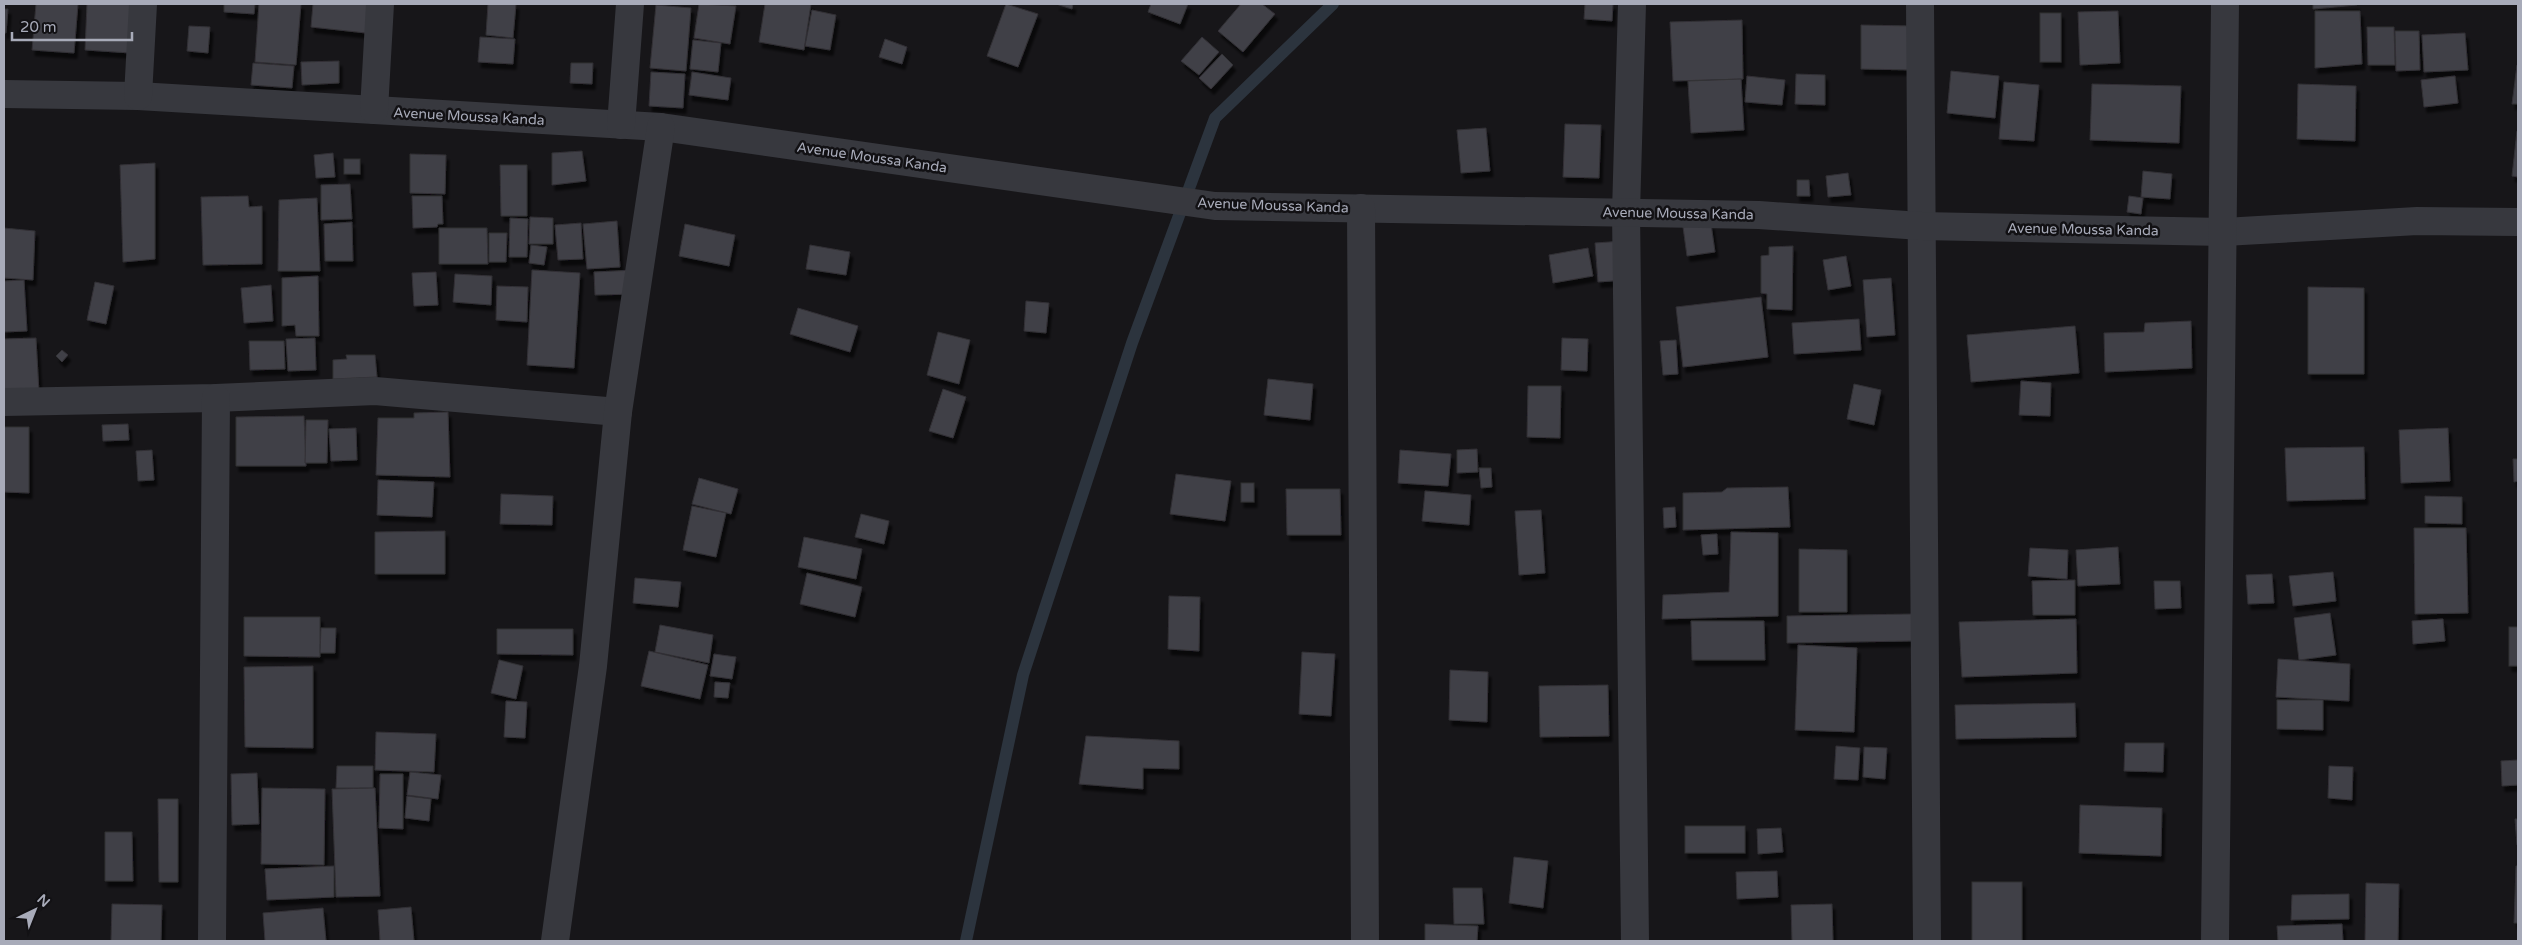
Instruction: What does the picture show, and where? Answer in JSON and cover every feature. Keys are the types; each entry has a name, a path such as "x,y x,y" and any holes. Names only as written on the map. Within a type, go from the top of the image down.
{"street":[{"path":"138,96 143,4"},
{"path":"374,110 380,4"},
{"path":"621,125 630,4"},
{"path":"1632,4 1626,212 1635,941"},
{"path":"1920,4 1927,941"},
{"path":"2216,941 2225,4"},
{"name":"Avenue Moussa Kanda","path":"4,94 138,96 661,127 1215,206 1759,215 1921,226 2224,232 2417,222 2518,222"},
{"path":"555,941 592,666 618,412 661,127"},
{"path":"1361,208 1365,941"},
{"path":"4,402 216,398 375,392 618,412"},
{"path":"212,941 216,398"}],"building":[{"path":"36,4 78,4 74,53 32,50"},
{"path":"87,4 132,4 130,53 85,50"},
{"path":"224,4 255,4 254,14 224,12"},
{"path":"259,4 301,4 296,65 255,62"},
{"path":"313,4 369,4 366,33 311,27"},
{"path":"488,4 516,4 513,38 486,35"},
{"path":"699,4 736,6 730,44 694,38"},
{"path":"765,4 811,4 804,50 759,42"},
{"path":"1006,4 1038,14 1018,67 987,56"},
{"path":"1056,4 1073,4 1072,9"},
{"path":"1151,4 1188,4 1180,24 1148,12"},
{"path":"1241,4 1262,4 1275,14 1243,52 1218,31"},
{"path":"1585,4 1613,4 1612,21 1584,19"},
{"path":"2313,4 2357,4 2357,5 2313,9"},
{"path":"656,5 691,8 686,71 650,68"},
{"path":"4,9 8,9 6,33 4,33"},
{"path":"812,10 836,15 830,50 805,46"},
{"path":"2118,11 2120,63 2080,65 2078,12"},
{"path":"2315,11 2360,11 2362,64 2315,68"},
{"path":"2040,13 2061,13 2061,62 2040,62"},
{"path":"1742,20 1743,79 1673,81 1670,22"},
{"path":"1861,25 1913,26 1913,70 1861,69"},
{"path":"189,26 210,27 208,53 187,51"},
{"path":"2367,27 2394,27 2395,65 2368,65"},
{"path":"2395,31 2419,31 2420,70 2396,71"},
{"path":"2465,33 2468,70 2424,72 2422,35"},
{"path":"480,37 515,39 513,64 478,62"},
{"path":"1202,37 1219,52 1199,75 1181,61"},
{"path":"885,39 907,47 902,64 879,57"},
{"path":"693,40 721,43 718,72 690,69"},
{"path":"1222,54 1233,65 1211,89 1199,78"},
{"path":"339,61 339,83 302,85 301,62"},
{"path":"253,63 294,66 292,88 251,85"},
{"path":"571,63 593,63 592,84 570,83"},
{"path":"2517,65 2518,104 2512,104"},
{"path":"1951,71 1999,76 1995,118 1947,113"},
{"path":"651,72 685,74 683,108 649,106"},
{"path":"692,72 731,78 728,100 689,95"},
{"path":"1796,74 1825,75 1825,105 1795,104"},
{"path":"1747,76 1785,80 1782,105 1745,102"},
{"path":"2455,76 2458,103 2424,107 2421,80"},
{"path":"1741,79 1744,130 1691,133 1688,81"},
{"path":"2004,82 2039,85 2034,141 1999,139"},
{"path":"2092,84 2181,86 2179,143 2090,140"},
{"path":"2298,84 2356,86 2355,141 2297,139"},
{"path":"1565,124 1601,125 1599,178 1563,177"},
{"path":"1486,128 1490,171 1461,173 1457,130"},
{"path":"2518,131 2518,177 2512,176"},
{"path":"582,151 586,181 552,185 552,153"},
{"path":"333,153 335,177 316,178 314,155"},
{"path":"410,154 446,155 445,194 410,193"},
{"path":"344,159 360,159 360,174 344,174"},
{"path":"155,163 155,259 123,262 120,165"},
{"path":"500,165 527,165 527,216 501,216"},
{"path":"2143,171 2172,174 2170,199 2141,197"},
{"path":"1848,173 1851,195 1828,197 1826,176"},
{"path":"1797,180 1809,180 1810,196 1797,196"},
{"path":"350,184 352,219 321,220 321,185"},
{"path":"248,196 249,207 262,206 262,264 203,265 201,197"},
{"path":"412,196 442,196 443,224 438,224 437,227 413,228"},
{"path":"2129,196 2143,198 2141,214 2127,212"},
{"path":"317,198 320,271 278,271 279,200"},
{"path":"530,217 553,218 553,244 529,244"},
{"path":"510,218 528,219 527,257 509,257"},
{"path":"617,221 620,267 587,269 583,224"},
{"path":"352,222 353,261 325,261 324,224"},
{"path":"581,223 583,259 558,260 555,225"},
{"path":"685,224 735,235 729,266 679,256"},
{"path":"1711,224 1715,252 1687,256 1683,227"},
{"path":"4,228 35,231 33,280 4,278"},
{"path":"439,228 487,228 488,264 439,264"},
{"path":"489,233 507,233 506,262 489,262"},
{"path":"1623,241 1626,280 1598,282 1595,243"},
{"path":"531,245 547,247 544,265 529,263"},
{"path":"810,245 850,252 846,275 806,269"},
{"path":"1793,246 1792,310 1767,309 1767,294 1761,293 1761,256 1769,255 1769,247"},
{"path":"1588,248 1593,276 1553,283 1549,255"},
{"path":"1846,256 1851,286 1828,290 1823,260"},
{"path":"532,270 580,273 574,368 527,365"},
{"path":"636,270 637,294 595,295 594,272"},
{"path":"436,272 438,305 414,306 412,273"},
{"path":"455,274 492,276 491,305 453,302"},
{"path":"318,276 319,336 296,336 295,325 282,326 282,278"},
{"path":"1891,278 1895,335 1867,337 1863,280"},
{"path":"24,280 27,331 4,332 4,281"},
{"path":"95,282 114,286 106,324 87,320"},
{"path":"271,285 273,321 244,323 241,288"},
{"path":"497,286 528,287 527,322 496,320"},
{"path":"2308,287 2364,288 2364,374 2308,374"},
{"path":"1761,297 1768,357 1683,367 1676,307"},
{"path":"1026,301 1049,303 1046,333 1024,331"},
{"path":"798,308 858,326 850,352 790,334"},
{"path":"1859,319 1861,350 1794,354 1792,323"},
{"path":"2191,321 2192,368 2105,372 2104,333 2144,332 2145,323"},
{"path":"2075,326 2079,373 1971,382 1967,335"},
{"path":"938,332 970,340 959,384 927,375"},
{"path":"36,338 39,393 4,394 4,339"},
{"path":"315,338 316,370 288,371 286,339"},
{"path":"1562,338 1588,339 1587,371 1561,370"},
{"path":"1676,340 1678,374 1663,375 1660,341"},
{"path":"249,341 284,341 285,369 250,370"},
{"path":"62,350 68,355 62,362 56,356"},
{"path":"346,355 375,355 377,377 333,379 333,360 347,359"},
{"path":"1268,379 1313,384 1310,420 1264,415"},
{"path":"2021,381 2051,383 2050,416 2019,415"},
{"path":"1854,384 1881,390 1874,425 1847,419"},
{"path":"1528,386 1561,386 1560,438 1527,437"},
{"path":"943,389 966,397 953,438 929,431"},
{"path":"448,412 450,477 376,475 378,418 414,418 414,413"},
{"path":"304,416 306,466 236,466 236,417"},
{"path":"306,420 328,420 327,463 305,463"},
{"path":"128,424 129,440 103,441 102,425"},
{"path":"4,427 29,427 29,493 4,492"},
{"path":"356,428 357,460 331,461 329,429"},
{"path":"2448,428 2450,481 2401,483 2399,430"},
{"path":"2364,447 2365,499 2287,501 2285,448"},
{"path":"1477,449 1478,472 1457,473 1457,450"},
{"path":"152,450 154,480 138,481 136,451"},
{"path":"1400,450 1451,454 1448,486 1398,483"},
{"path":"2513,459 2518,459 2518,481 2514,482"},
{"path":"1479,468 1491,468 1492,487 1481,488"},
{"path":"1176,474 1231,481 1225,521 1170,514"},
{"path":"699,478 738,489 731,514 692,504"},
{"path":"378,480 434,482 432,517 377,515"},
{"path":"1241,483 1254,483 1254,502 1241,502"},
{"path":"1788,487 1790,527 1683,530 1683,493 1722,492 1727,488"},
{"path":"1286,489 1340,489 1341,535 1287,535"},
{"path":"1425,491 1471,495 1469,525 1422,521"},
{"path":"501,494 553,496 552,525 500,524"},
{"path":"2425,496 2462,497 2462,524 2425,523"},
{"path":"692,506 726,513 716,557 683,550"},
{"path":"1675,507 1676,527 1664,528 1663,508"},
{"path":"1541,510 1545,573 1519,575 1515,511"},
{"path":"861,514 889,521 884,544 855,537"},
{"path":"2414,528 2466,528 2468,613 2415,614"},
{"path":"445,531 445,574 375,574 375,532"},
{"path":"1731,532 1778,533 1778,616 1662,619 1663,595 1729,592"},
{"path":"1717,534 1718,554 1703,555 1701,535"},
{"path":"804,537 862,549 856,579 798,567"},
{"path":"2118,547 2120,584 2078,586 2076,550"},
{"path":"2030,548 2068,550 2067,579 2028,576"},
{"path":"1799,549 1847,550 1847,612 1799,612"},
{"path":"2333,572 2336,601 2293,606 2289,576"},
{"path":"807,573 862,587 855,617 800,604"},
{"path":"2272,574 2274,603 2248,604 2246,575"},
{"path":"635,578 681,582 678,607 633,603"},
{"path":"2075,580 2075,615 2033,615 2032,581"},
{"path":"2154,581 2180,581 2181,608 2155,609"},
{"path":"1169,596 1200,597 1199,651 1168,649"},
{"path":"2330,613 2336,655 2299,660 2294,618"},
{"path":"1912,614 1912,641 1787,643 1787,616"},
{"path":"244,617 320,617 320,657 244,656"},
{"path":"2076,619 2077,673 1962,677 1959,622"},
{"path":"2443,619 2445,641 2413,644 2412,621"},
{"path":"1691,621 1764,621 1765,660 1692,660"},
{"path":"660,625 713,635 709,663 655,652"},
{"path":"2509,627 2518,627 2518,666 2509,666"},
{"path":"321,628 336,628 335,653 320,653"},
{"path":"497,629 573,629 573,655 497,654"},
{"path":"1798,645 1857,648 1854,732 1795,730"},
{"path":"649,651 708,665 700,699 641,686"},
{"path":"1302,652 1335,654 1331,716 1299,714"},
{"path":"714,654 736,657 732,679 710,676"},
{"path":"2278,659 2350,664 2349,701 2276,697"},
{"path":"499,660 523,666 516,699 491,693"},
{"path":"313,666 313,748 245,747 244,667"},
{"path":"1450,670 1488,672 1487,722 1449,720"},
{"path":"715,682 730,683 728,698 714,697"},
{"path":"1608,685 1609,736 1540,737 1539,686"},
{"path":"2277,700 2323,700 2323,730 2277,729"},
{"path":"506,701 527,702 525,738 504,737"},
{"path":"2075,703 2076,737 1956,739 1955,705"},
{"path":"376,732 436,734 434,772 375,770"},
{"path":"1086,736 1179,741 1179,769 1143,768 1143,789 1079,784"},
{"path":"2125,743 2164,743 2163,772 2124,771"},
{"path":"1836,746 1860,748 1858,780 1834,779"},
{"path":"1864,747 1887,748 1885,779 1863,777"},
{"path":"2518,760 2518,785 2502,786 2501,761"},
{"path":"337,766 373,766 373,788 336,788"},
{"path":"2329,766 2353,767 2352,800 2328,798"},
{"path":"410,772 441,775 438,799 407,795"},
{"path":"257,773 259,824 232,825 231,774"},
{"path":"380,774 403,774 403,829 379,828"},
{"path":"262,788 325,789 324,865 261,864"},
{"path":"375,788 380,896 336,897 332,789"},
{"path":"407,796 431,799 429,821 405,818"},
{"path":"158,799 178,799 178,882 159,882"},
{"path":"2080,805 2162,808 2161,856 2079,853"},
{"path":"2515,819 2518,819 2518,845 2517,845"},
{"path":"1685,826 1745,826 1745,853 1685,853"},
{"path":"1781,828 1783,852 1758,854 1757,829"},
{"path":"105,832 132,832 133,881 105,881"},
{"path":"1514,857 1548,861 1543,908 1509,903"},
{"path":"334,866 334,897 267,900 265,869"},
{"path":"2516,866 2518,866 2518,923 2514,923"},
{"path":"1777,871 1778,897 1737,899 1736,872"},
{"path":"1972,882 2022,882 2022,941 1972,941"},
{"path":"2366,883 2399,884 2398,941 2365,941"},
{"path":"1453,888 1482,888 1484,924 1454,924"},
{"path":"2349,894 2349,919 2291,920 2292,895"},
{"path":"112,904 162,905 161,941 111,941"},
{"path":"1832,904 1833,941 1792,941 1791,905"},
{"path":"411,907 414,941 380,941 378,910"},
{"path":"323,908 326,941 265,941 263,913"},
{"path":"1425,924 1478,926 1477,941 1425,941"},
{"path":"2342,924 2343,941 2278,941 2277,926"}],"waterway":[{"path":"966,941 1023,675 1132,343 1215,118 1333,4"}]}
